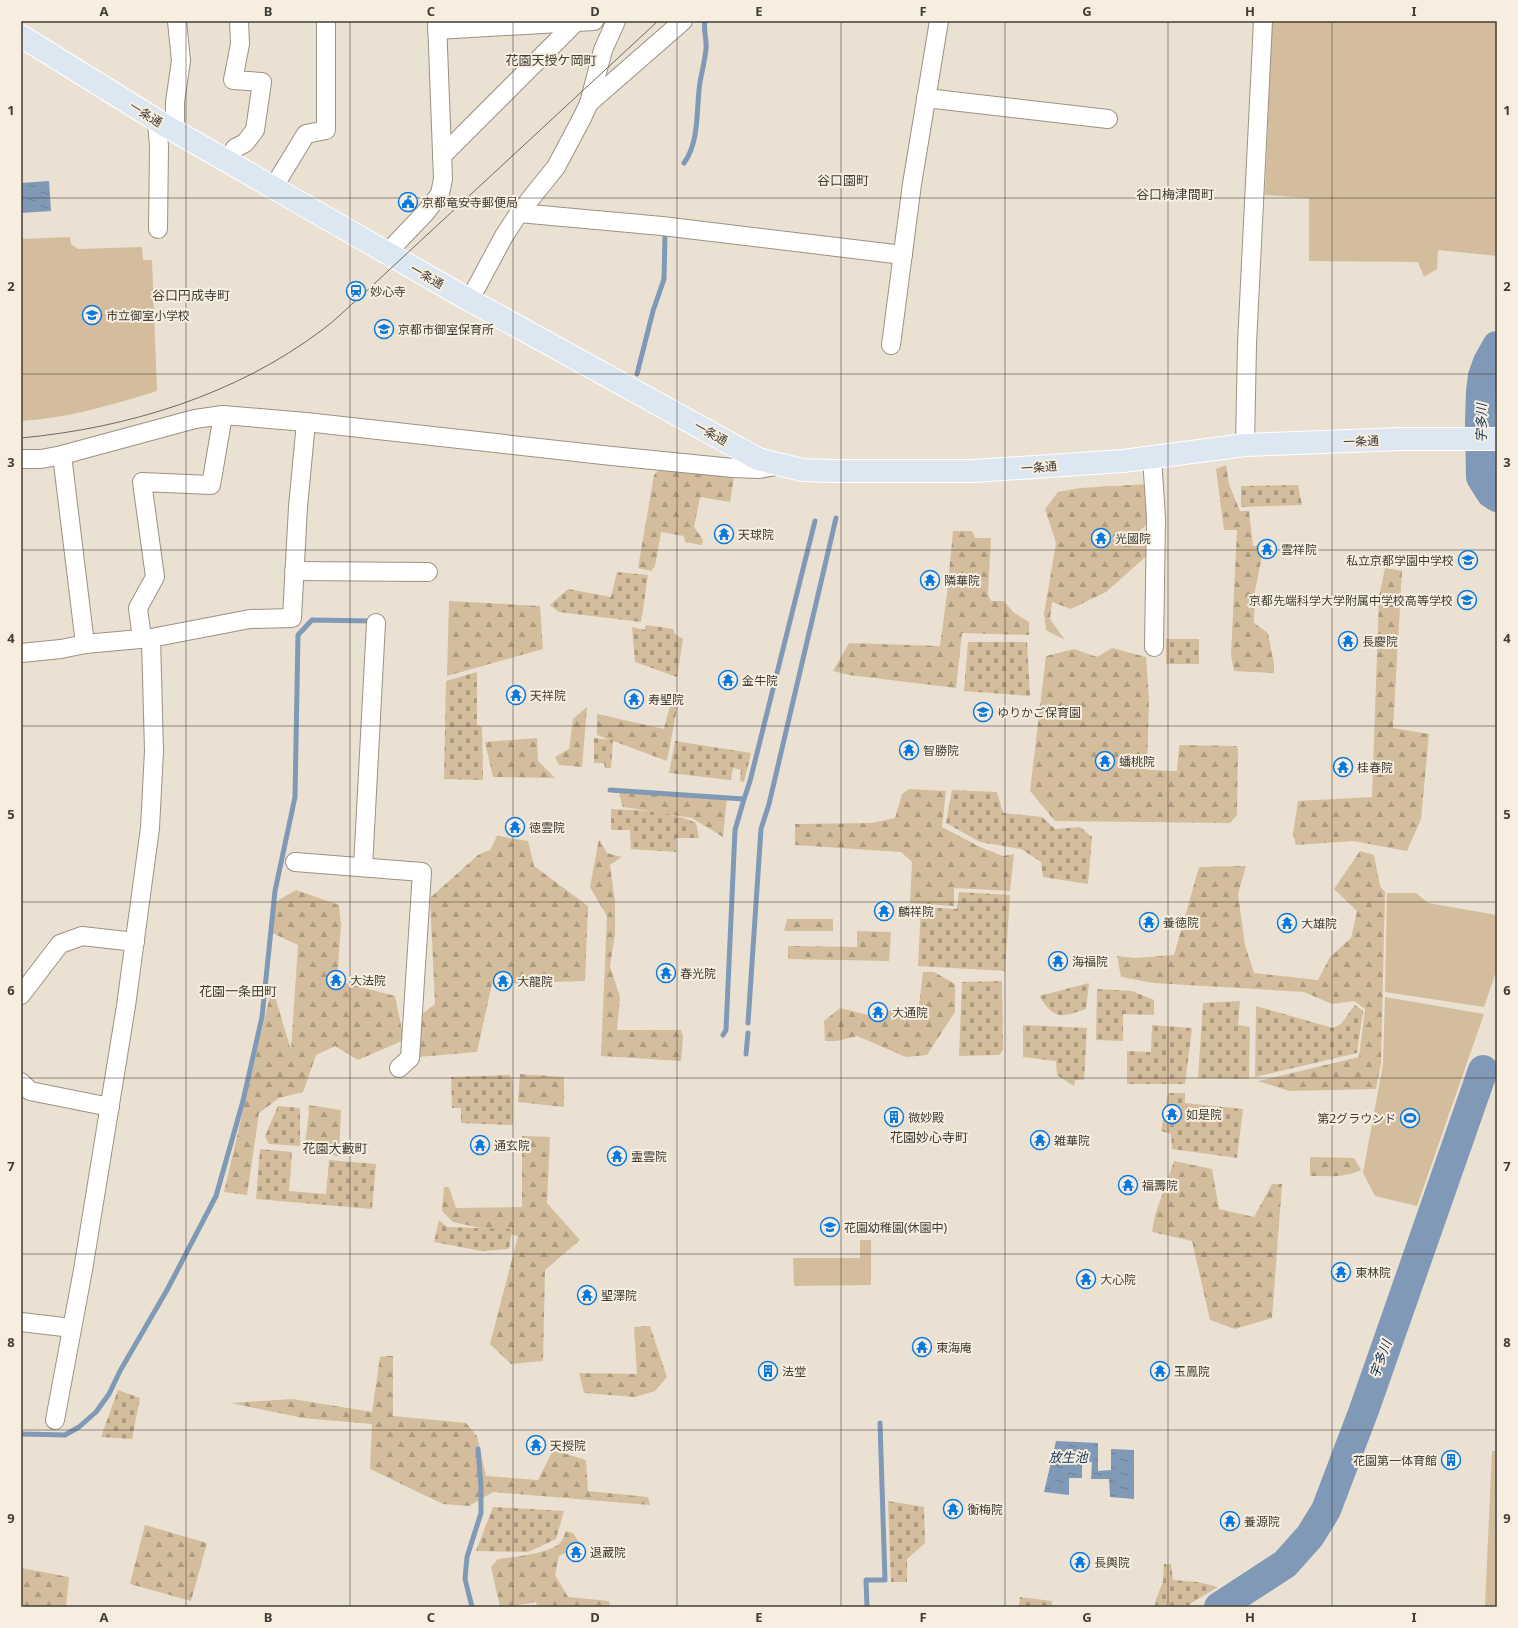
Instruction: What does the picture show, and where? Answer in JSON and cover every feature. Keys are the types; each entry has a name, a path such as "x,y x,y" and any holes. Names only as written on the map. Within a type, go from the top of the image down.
{"main road":[{"name":"一条通","path":"21,36 163,125 469,300 758,459 802,470 832,472 974,472 1123,461 1245,445 1401,439 1485,439"}],"street":[{"path":"158,229 159,147 163,125 175,120 175,102 181,61 177,21"},
{"path":"228,162 235,148 245,143 255,130 262,82 233,80 240,44 239,21"},
{"path":"273,188 306,134 326,130 326,21"},
{"path":"387,253 426,212 440,194 443,179 437,25 594,21"},
{"path":"469,300 504,236 519,213 556,167 582,118 589,103 603,50 616,21"},
{"path":"589,103 683,21"},
{"path":"891,345 912,184 938,21"},
{"path":"1245,445 1247,344 1263,21"},
{"path":"442,156 575,22"},
{"path":"926,98 1108,119"},
{"path":"519,213 662,226 903,255"},
{"path":"21,459 41,459 62,455 195,419 222,415 306,422 733,468 759,469 782,464"},
{"path":"55,1420 110,1107 135,942 150,828 153,766 147,638 138,608 155,577 142,482 212,485 222,415"},
{"path":"21,653 61,649 85,644 147,638 250,619 292,618 298,507 306,422"},
{"path":"62,455 85,644"},
{"path":"1152,457 1156,518 1154,647"},
{"path":"294,571 428,572"},
{"path":"363,867 376,623"},
{"path":"295,862 422,872 410,1058 399,1068"},
{"path":"21,995 60,944 82,936 135,942"},
{"path":"24,1089 110,1107"},
{"path":"21,1322 72,1328"}],"green space":[{"path":"1272,21 1497,21 1497,256 1438,250 1437,269 1424,277 1418,262 1309,261 1309,198 1265,195"},
{"path":"70,237 71,244 78,249 142,247 143,260 152,260 157,391 107,406 73,414 21,421 21,239"},
{"path":"1226,465 1229,484 1240,511 1249,511 1253,546 1264,546 1255,591 1254,623 1268,633 1274,664 1274,673 1234,671 1231,655 1237,530 1224,530 1216,469"},
{"path":"659,470 734,477 730,502 700,497 694,527 703,540 702,545 685,542 684,536 661,532 655,566 651,571 638,568 654,475"},
{"name":"光國院","path":"1148,484 1151,521 1138,532 1150,541 1150,553 1106,592 1071,609 1052,602 1050,619 1065,640 1046,630 1044,614 1056,543 1045,509 1058,492 1080,488"},
{"path":"1298,485 1302,505 1241,507 1241,486"},
{"path":"953,531 972,531 975,538 991,538 988,594 991,601 1004,601 1013,612 1029,622 1029,635 962,633 956,688 849,675 833,671 849,643 940,646"},
{"path":"1385,568 1402,571 1393,728 1429,734 1421,819 1407,851 1353,841 1296,845 1293,834 1298,801 1372,797 1379,597"},
{"path":"617,572 648,575 641,622 559,612 550,605 568,589 611,597"},
{"path":"449,601 540,606 543,649 447,676"},
{"path":"646,625 673,629 675,634 683,639 677,677 635,662 632,627 645,630"},
{"path":"1166,639 1199,639 1199,664 1166,664"},
{"path":"968,642 1027,642 1030,696 964,691"},
{"name":"蟠桃院","path":"1112,648 1146,657 1149,700 1147,770 1177,771 1180,745 1236,746 1238,749 1237,815 1230,823 1055,821 1030,791 1046,656 1074,649 1097,657"},
{"path":"477,672 477,725 482,727 483,780 444,779 446,681"},
{"path":"671,702 678,703 667,761 597,735 597,714 664,729"},
{"path":"587,707 582,767 559,765 555,757 569,749 573,719"},
{"path":"537,738 538,761 555,778 493,777 485,742"},
{"path":"594,738 613,740 611,768 605,768 604,763 594,763"},
{"path":"675,741 751,753 744,782 740,781 741,770 733,768 731,780 669,773"},
{"path":"909,789 946,791 942,827 980,847 1003,856 1014,854 1010,891 954,888 954,906 910,903 912,862 901,852 795,845 795,824 872,823 895,818 902,794"},
{"path":"618,790 727,797 723,837 692,818 623,807"},
{"path":"952,790 997,792 1003,813 1042,817 1055,829 1080,827 1092,837 1088,884 1043,877 1041,862 1021,849 980,842 946,823"},
{"path":"611,809 654,812 687,819 696,823 699,838 676,838 676,852 631,849 630,830 611,830"},
{"name":"大龍院","path":"497,836 528,841 534,866 588,906 585,981 492,984 477,1052 418,1057 413,1021 435,1004 430,898 478,855 490,850"},
{"path":"599,839 607,853 622,857 610,865 615,902 615,934 610,966 620,997 617,1030 681,1030 683,1036 681,1061 601,1056 607,916 590,887"},
{"path":"1360,851 1374,855 1380,886 1385,892 1381,1063 1376,1089 1289,1091 1258,1081 1359,1057 1365,1009 1354,1001 1332,1004 1304,992 1154,983 1121,977 1117,956 1134,958 1174,955 1199,867 1246,866 1238,894 1245,945 1254,973 1318,980 1330,957 1351,938 1357,911 1334,889"},
{"path":"296,890 339,905 341,925 337,981 395,996 404,1040 358,1060 335,1046 316,1055 303,1092 279,1098 259,1113 247,1195 224,1192 272,987 291,1050 298,945 270,932 272,904"},
{"path":"959,892 1010,895 1005,971 918,966 921,907 957,909"},
{"path":"1387,893 1416,893 1428,903 1497,915 1497,969 1484,1007 1385,992"},
{"path":"787,919 833,919 833,931 784,931"},
{"path":"857,931 891,932 889,961 788,959 788,946 857,947"},
{"path":"923,972 934,972 955,984 955,1012 927,1055 906,1057 857,1036 837,1041 825,1041 824,1021 840,1008 876,1017 893,1009 919,1005"},
{"path":"1002,981 1003,1050 999,1055 959,1056 962,982"},
{"path":"1089,983 1086,1009 1070,1014 1059,1015 1054,1013 1039,996"},
{"path":"1097,989 1132,991 1154,1000 1154,1015 1123,1014 1123,1041 1096,1040"},
{"name":"第2グラウンド","path":"1385,997 1484,1014 1417,1206 1375,1196 1363,1173 1383,1064"},
{"path":"1240,1001 1238,1025 1250,1027 1249,1079 1198,1078 1203,1003"},
{"path":"1355,1005 1363,1011 1357,1053 1255,1077 1256,1006 1333,1028 1341,1024"},
{"path":"1023,1025 1087,1028 1084,1080 1075,1080 1074,1086 1057,1075 1056,1061 1023,1057"},
{"path":"1152,1025 1192,1028 1185,1084 1127,1084 1127,1051 1151,1052"},
{"path":"520,1074 564,1077 564,1107 518,1102"},
{"path":"510,1075 513,1082 513,1125 461,1123 461,1108 452,1108 451,1077"},
{"path":"1168,1093 1185,1093 1185,1103 1243,1109 1237,1158 1172,1149 1171,1134 1161,1131"},
{"path":"308,1105 341,1110 339,1156 304,1152 309,1112"},
{"path":"278,1106 300,1108 300,1146 269,1144 265,1136"},
{"path":"522,1136 550,1137 547,1203 580,1240 545,1270 543,1361 511,1364 490,1344 518,1236 453,1222 442,1211 444,1187 449,1187 456,1208 522,1207"},
{"path":"260,1149 292,1152 289,1191 326,1194 329,1160 376,1164 372,1209 256,1199"},
{"path":"1310,1157 1354,1158 1361,1170 1355,1173 1343,1175 1310,1176"},
{"path":"1174,1161 1212,1169 1219,1209 1254,1217 1272,1184 1282,1184 1272,1318 1235,1329 1210,1320 1192,1241 1152,1232 1155,1215"},
{"path":"439,1220 447,1227 512,1229 509,1249 482,1251 434,1242"},
{"path":"860,1240 871,1240 871,1285 794,1286 793,1258 860,1258"},
{"path":"650,1326 667,1377 655,1391 635,1397 584,1393 579,1373 637,1374 634,1327"},
{"path":"393,1356 393,1416 466,1423 477,1436 486,1476 538,1480 553,1450 586,1460 588,1491 648,1497 650,1505 493,1492 469,1506 443,1504 370,1469 372,1424 303,1418 231,1403 292,1399 372,1412 380,1357"},
{"path":"118,1390 140,1398 132,1439 101,1437"},
{"path":"1492,1451 1497,1451 1497,1607 1485,1607"},
{"path":"888,1501 924,1507 925,1543 907,1559 907,1582 891,1582"},
{"path":"493,1507 564,1511 556,1539 528,1552 476,1551"},
{"path":"145,1525 207,1543 191,1601 130,1584"},
{"path":"566,1531 573,1533 581,1545 559,1556 555,1575 568,1597 609,1601 610,1607 537,1607 536,1602 509,1607 500,1607 491,1567 498,1559 530,1554 555,1547 561,1542"},
{"path":"1164,1564 1171,1564 1173,1580 1198,1582 1218,1587 1191,1603 1188,1607 1155,1607 1156,1599 1163,1582"},
{"path":"21,1568 69,1577 66,1607 21,1607"},
{"path":"1020,1597 1052,1601 1052,1607 1019,1607"}],"water":[{"path":"49,181 51,211 21,213 21,183"},
{"name":"放生池","path":"1056,1441 1098,1443 1098,1471 1111,1470 1111,1449 1134,1450 1134,1499 1110,1497 1109,1479 1091,1479 1092,1462 1082,1462 1082,1478 1069,1478 1069,1495 1044,1492"}],"waterway":[{"path":"684,163 693,145 695,135 700,82 706,49 704,28 705,21"},
{"path":"637,374 653,311 664,279 665,233"},
{"name":"宇多川","path":"1497,346 1488,362 1483,376 1480,423 1481,477 1491,493 1497,497"},
{"path":"748,1023 761,829 769,804 836,518"},
{"path":"744,799 750,781 815,521"},
{"path":"21,1434 65,1435 79,1427 96,1412 109,1394 120,1371 167,1290 216,1196 243,1101 262,1017 275,891 295,797 298,635 312,620 372,621"},
{"path":"610,790 744,799 735,830 726,1030 723,1035"},
{"path":"746,1054 748,1033"},
{"name":"宇多川","path":"1219,1607 1285,1564 1310,1536 1326,1510 1364,1410 1483,1070"},
{"path":"867,1607 866,1580 885,1580 880,1423"},
{"path":"472,1607 465,1579 467,1557 481,1513 481,1486 478,1449"}],"tram line":[{"path":"21,438 101,426 141,417 179,405 254,373 289,353 337,318 658,21"}],"place":[{"name":"京都竜安寺郵便局","path":"408,202"},
{"name":"妙心寺","path":"356,291"},
{"name":"市立御室小学校","path":"92,315"},
{"name":"京都市御室保育所","path":"384,329"},
{"name":"天球院","path":"724,534"},
{"name":"光國院","path":"1101,538"},
{"name":"雲祥院","path":"1267,549"},
{"name":"私立京都学園中学校","path":"1468,560"},
{"name":"隣華院","path":"930,580"},
{"name":"京都先端科学大学附属中学校高等学校","path":"1467,600"},
{"name":"長慶院","path":"1348,641"},
{"name":"金牛院","path":"728,680"},
{"name":"天祥院","path":"516,695"},
{"name":"寿聖院","path":"634,699"},
{"name":"ゆりかご保育園","path":"983,712"},
{"name":"智勝院","path":"909,750"},
{"name":"蟠桃院","path":"1105,761"},
{"name":"桂春院","path":"1343,767"},
{"name":"徳雲院","path":"515,827"},
{"name":"麟祥院","path":"884,911"},
{"name":"養徳院","path":"1149,922"},
{"name":"大雄院","path":"1287,923"},
{"name":"海福院","path":"1058,961"},
{"name":"春光院","path":"666,973"},
{"name":"大法院","path":"336,980"},
{"name":"大龍院","path":"503,981"},
{"name":"大通院","path":"878,1012"},
{"name":"如是院","path":"1172,1114"},
{"name":"微妙殿","path":"894,1117"},
{"name":"第2グラウンド","path":"1410,1118"},
{"name":"雑華院","path":"1040,1140"},
{"name":"通玄院","path":"480,1145"},
{"name":"霊雲院","path":"617,1156"},
{"name":"福壽院","path":"1128,1185"},
{"name":"花園幼稚園(休園中)","path":"830,1227"},
{"name":"東林院","path":"1341,1272"},
{"name":"大心院","path":"1086,1279"},
{"name":"聖澤院","path":"587,1295"},
{"name":"東海庵","path":"922,1347"},
{"name":"法堂","path":"768,1371"},
{"name":"玉鳳院","path":"1160,1371"},
{"name":"天授院","path":"536,1445"},
{"name":"花園第一体育館","path":"1451,1460"},
{"name":"衡梅院","path":"953,1509"},
{"name":"養源院","path":"1230,1521"},
{"name":"退蔵院","path":"576,1552"},
{"name":"長輿院","path":"1080,1562"}],"district":[{"name":"花園天授ケ岡町","path":"551,60"},
{"name":"谷口園町","path":"843,180"},
{"name":"谷口梅津間町","path":"1175,194"},
{"name":"谷口円成寺町","path":"191,295"},
{"name":"花園一条田町","path":"238,991"},
{"name":"花園妙心寺町","path":"929,1137"},
{"name":"花園大藪町","path":"335,1148"}]}
